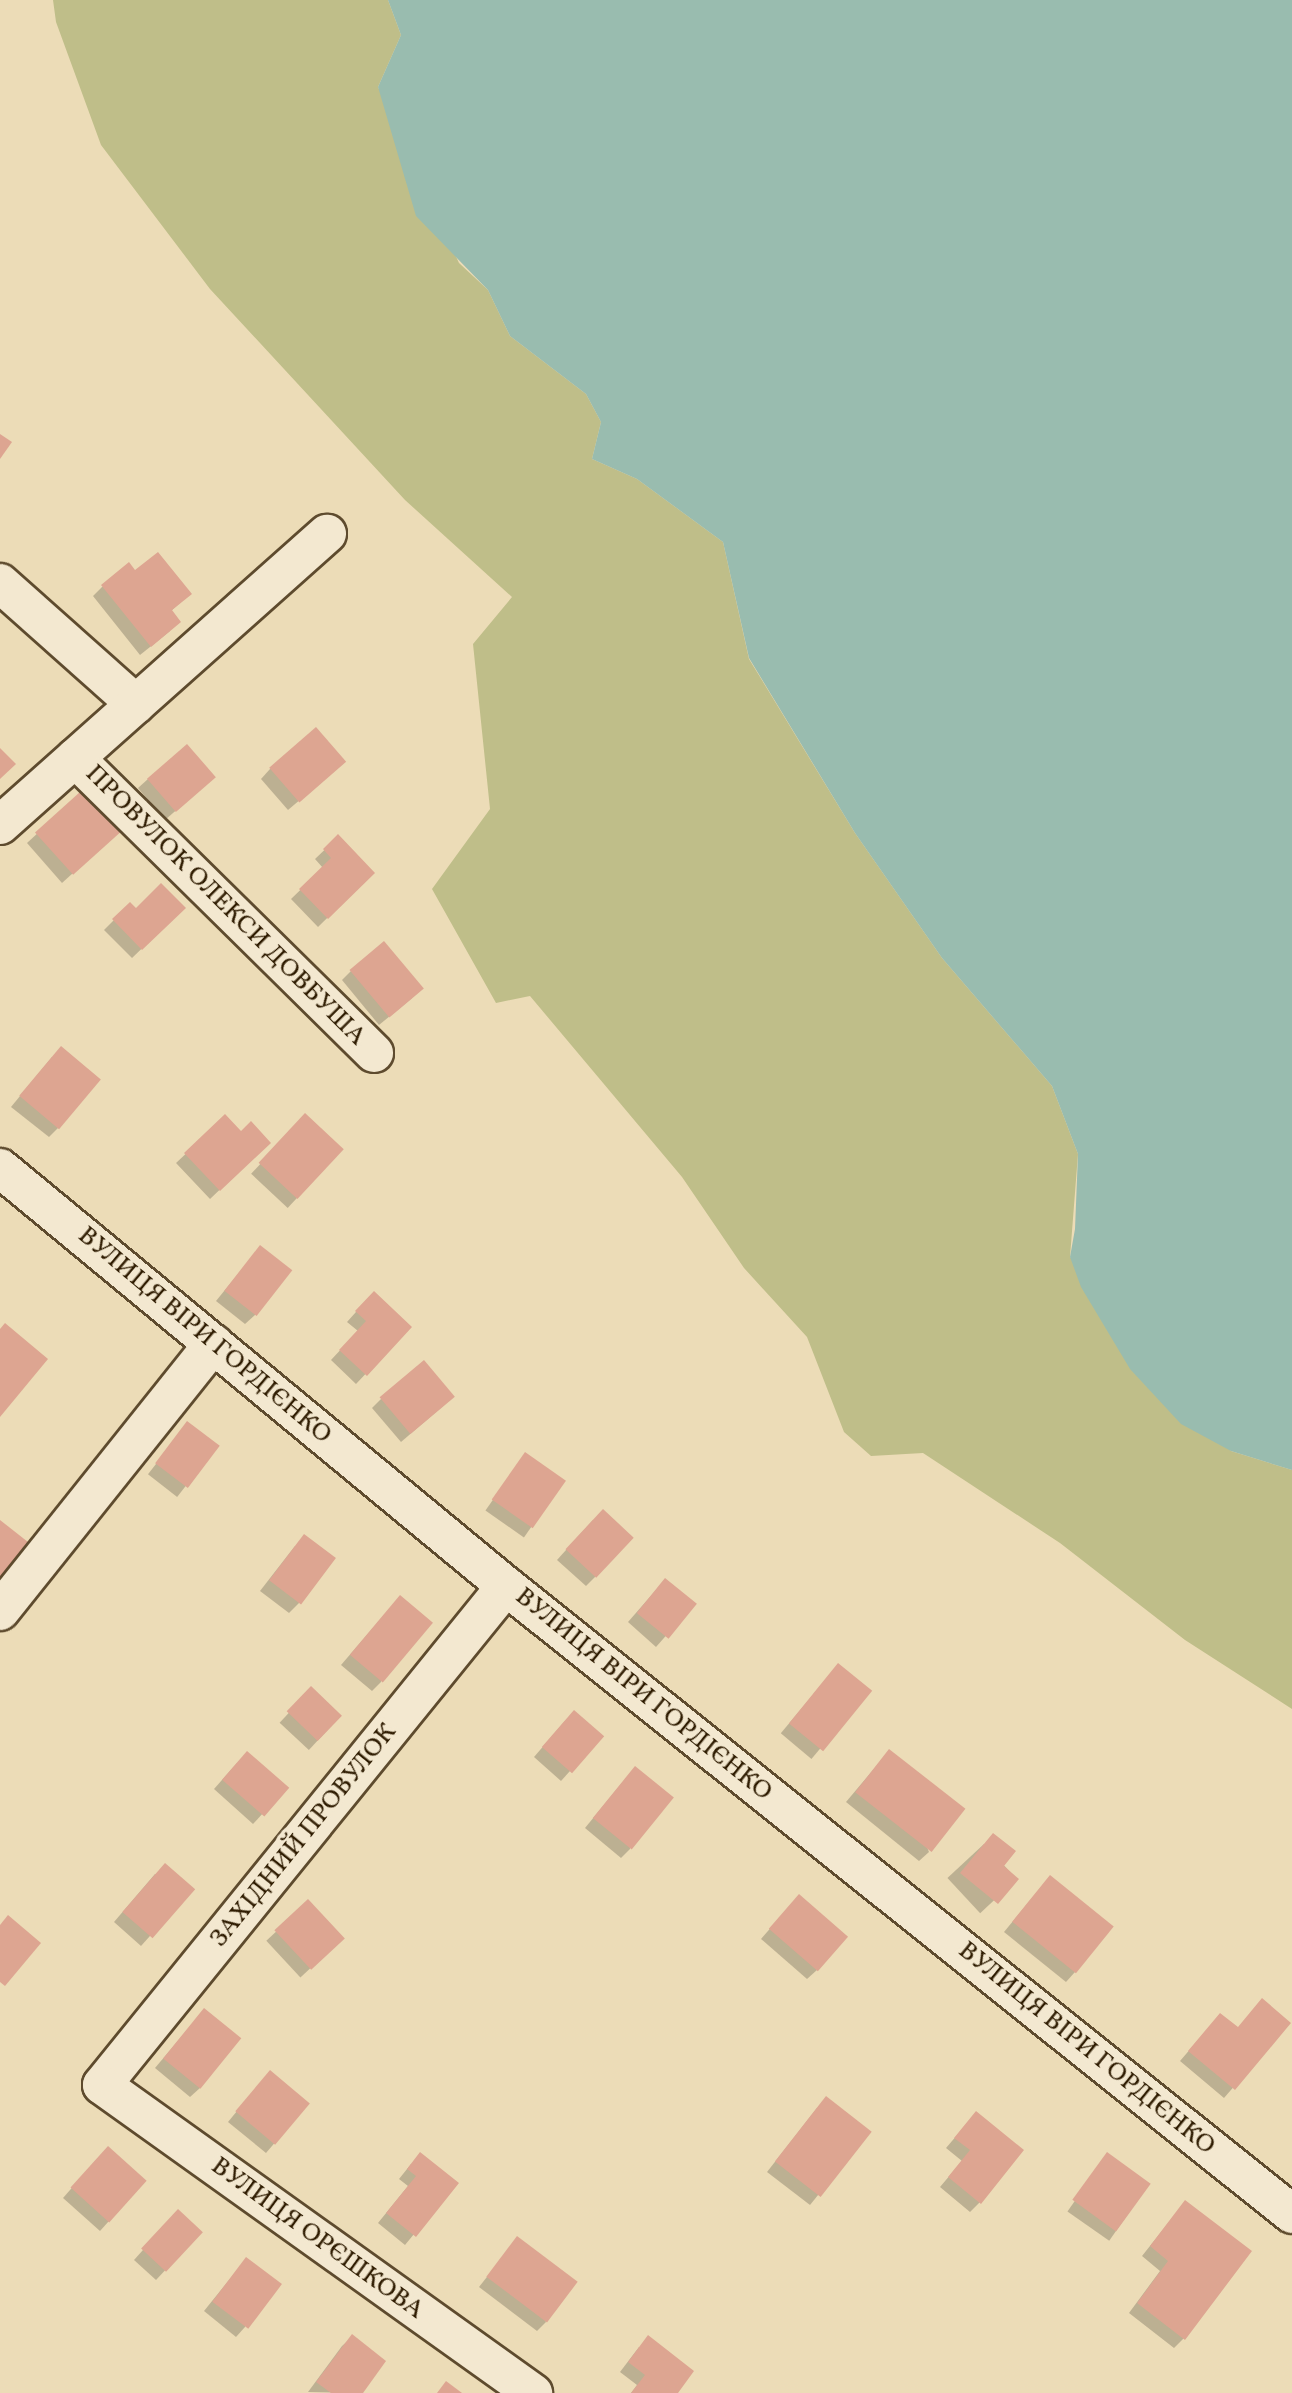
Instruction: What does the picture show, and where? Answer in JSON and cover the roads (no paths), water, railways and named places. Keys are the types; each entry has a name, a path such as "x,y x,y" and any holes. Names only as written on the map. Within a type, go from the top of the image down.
{"street":[{"name":"ПРОВУЛОК ОЛЕКСИ ДОВБУША","path":"0,825 327,534"},
{"path":"0,583 136,704"},
{"name":"ПРОВУЛОК ОЛЕКСИ ДОВБУША","path":"75,758 374,1053"},
{"name":"ВУЛИЦЯ ВІРИ ГОРДІЄНКО","path":"0,1168 506,1586 1292,2214"},
{"path":"0,1611 213,1344"},
{"name":"ЗАХІДНИЙ ПРОВУЛОК","path":"102,2085 506,1586"},
{"name":"ВУЛИЦЯ ОРЄШКОВА","path":"102,2085 533,2393"}]}
